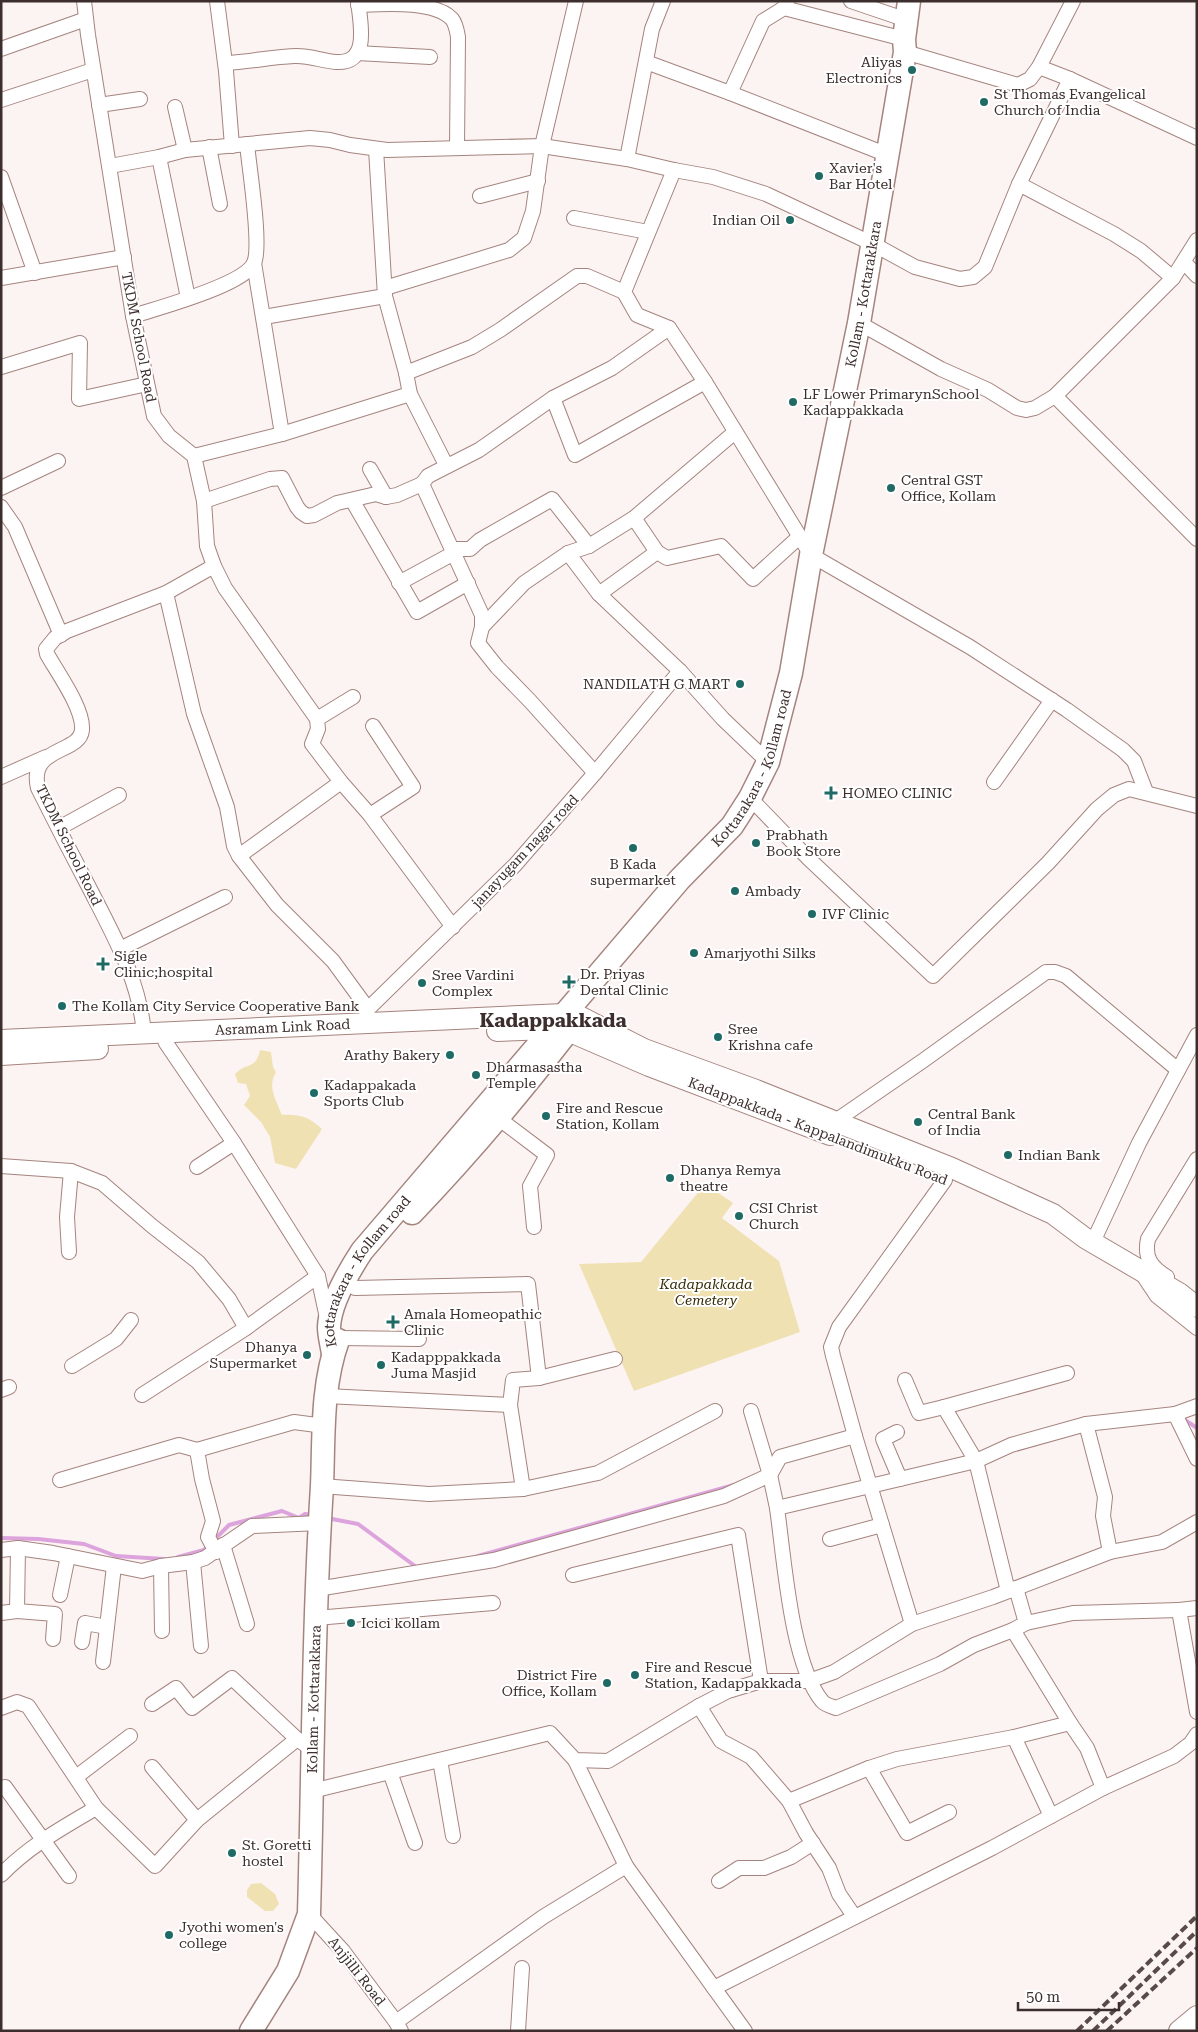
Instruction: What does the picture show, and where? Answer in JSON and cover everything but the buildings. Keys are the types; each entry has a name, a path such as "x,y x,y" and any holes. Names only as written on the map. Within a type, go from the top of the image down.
{"main road":[{"name":"Kollam - Kottarakkara","path":"791,673 805,546 859,323 888,155 906,28"},
{"name":"Kottarakara - Kollam road","path":"334,1339 343,1283 370,1240 674,900 703,857 732,826 750,798 768,762 791,673"},
{"name":"Asramam Link Road","path":"1,1055 34,1054 157,1037 366,1016 565,1022"},
{"name":"Kottarakara - Kollam road","path":"334,1339 355,1288 405,1220 498,1118 565,1022"},
{"name":"Asramam Link Road","path":"1,1040 157,1037 565,1022"},
{"name":"Kadappakkada - Kappalandimukku Road","path":"565,1022 756,1090 952,1168 1053,1214 1089,1240"},
{"name":"Kadappakkada - Kappalandimukku Road","path":"565,1022 649,1066 945,1180 1138,1262 1197,1306"},
{"name":"Kollam - Kottarakkara","path":"251,2031 288,1971 309,1914 312,1791 305,1744 316,1618 326,1396 334,1339"},
{"path":"1179,2031 1197,2016"}],"street":[{"name":"TKDM School Road","path":"84,1 93,70 133,316 154,416 169,436 194,456"},
{"path":"217,1 226,63 232,146"},
{"path":"264,317 385,292 518,244 528,228 533,211 542,146 576,1"},
{"path":"627,158 652,29 663,1"},
{"path":"851,1 1018,85 1030,79 1039,67 1073,1"},
{"path":"226,63 294,56 348,60 356,53 362,38 358,3 406,2 425,4 451,17 456,25 458,37 457,148"},
{"path":"730,93 763,21 785,5 906,28"},
{"path":"1,49 86,19"},
{"path":"356,53 430,57"},
{"path":"646,62 888,155"},
{"path":"1039,67 1070,79 1197,138"},
{"path":"1,100 93,70"},
{"path":"110,166 159,158 185,150 310,138 376,149 542,146 627,158 674,170 713,177 766,194 873,244 915,267 960,279 973,277 985,267 1019,184 1070,79"},
{"path":"99,105 140,100"},
{"path":"175,107 185,150"},
{"path":"247,144 258,243 254,263 282,434"},
{"path":"209,147 220,204"},
{"path":"376,149 385,292 410,394 446,465"},
{"path":"159,158 188,298"},
{"path":"624,292 674,170"},
{"path":"1,177 35,273"},
{"path":"480,196 538,181"},
{"path":"1019,184 1114,234 1141,251 1173,278"},
{"path":"574,218 648,232"},
{"path":"859,323 941,369 988,390 1017,408 1026,410 1035,408 1055,396 1173,278 1197,240"},
{"path":"1,278 124,257"},
{"path":"1184,262 1197,276"},
{"path":"133,316 188,298 239,278 254,263"},
{"path":"406,373 472,348 577,276 587,276 624,292 637,315 669,328 705,382 805,546 970,647 1052,700 1124,750 1134,761 1146,792"},
{"path":"204,501 270,479 282,478 297,507 307,516 314,516 337,504 376,494 386,497 397,495 422,484 428,476 446,465 479,450 553,398 612,368 669,328"},
{"path":"1,367 80,343 79,399 147,384"},
{"path":"553,398 575,455 705,382"},
{"path":"410,394 282,434 194,456 204,501 207,546 225,588 317,719 318,728 312,744 341,782 370,815 453,927"},
{"path":"1055,396 1197,539"},
{"path":"482,627 524,584 568,553 589,546 634,518 734,432"},
{"path":"1,488 58,461"},
{"path":"370,469 386,497"},
{"path":"422,484 482,615 482,627 478,643 497,667 595,773"},
{"path":"399,583 453,551 470,550 480,540 552,499 589,546"},
{"path":"352,500 417,612 468,583"},
{"path":"2,509 14,527 61,635"},
{"path":"634,518 657,552 667,558 721,546 753,579 805,546"},
{"path":"599,594 657,552"},
{"path":"568,553 599,594 680,671 723,719 768,762"},
{"name":"TKDM School Road","path":"157,1037 142,1010 133,978 106,921 38,788 35,777 41,763 50,755 79,739 82,731 76,706 46,649 49,643 61,635 166,593 214,566"},
{"path":"166,593 194,714 227,807 234,846 239,856 278,905 333,960 366,1016"},
{"name":"janayugam nagar road","path":"366,1016 515,865 680,671"},
{"path":"317,719 353,697"},
{"path":"994,782 1052,700"},
{"path":"370,815 413,787 373,726"},
{"path":"1,777 50,755"},
{"path":"239,856 341,782"},
{"path":"750,798 809,858 933,976 1048,863 1097,808 1114,795 1129,789 1197,806"},
{"path":"59,828 119,795"},
{"path":"122,948 225,897"},
{"path":"834,1122 1046,972 1055,972 1066,976 1178,1070"},
{"path":"1089,1240 1197,1035"},
{"path":"157,1037 234,1142 318,1276 334,1339 418,1339"},
{"path":"498,1118 547,1155 530,1186 534,1227"},
{"path":"197,1167 234,1142"},
{"path":"1138,1262 1146,1249 1148,1239 1197,1159"},
{"path":"1,1166 71,1171 102,1182 152,1226 198,1262 229,1299 246,1328"},
{"path":"69,1252 66,1218 71,1171"},
{"path":"912,1624 854,1436 832,1347 839,1327 945,1180"},
{"path":"1138,1262 1148,1261 1155,1269 1197,1296"},
{"path":"1138,1262 1157,1296 1197,1328"},
{"path":"142,1395 246,1328 318,1276"},
{"path":"355,1288 528,1284 538,1378"},
{"path":"72,1366 116,1340 131,1320"},
{"path":"523,1489 510,1405 513,1380 538,1378 615,1359"},
{"path":"905,1380 919,1413 1068,1373"},
{"path":"326,1396 510,1405"},
{"path":"777,1508 976,1461 1011,1445 1086,1424 1175,1414 1197,1406"},
{"path":"944,1407 976,1461 1012,1590 1026,1623"},
{"path":"751,1411 770,1475 777,1508 794,1628 809,1681 824,1703 836,1708 940,1664 974,1645 1026,1623 1074,1613 1197,1608"},
{"path":"322,1486 429,1494 523,1489 598,1472 716,1412"},
{"path":"1175,1414 1197,1459"},
{"path":"60,1480 179,1445 197,1450 294,1422 324,1426"},
{"path":"1086,1424 1105,1497 1103,1516 1110,1552"},
{"path":"897,1432 883,1439 900,1479"},
{"path":"317,1589 494,1560 724,1496 770,1475 780,1457 854,1436"},
{"path":"197,1450 202,1480 213,1521 215,1545 247,1624"},
{"path":"576,1760 608,1761 699,1706 728,1691 761,1681 809,1681 834,1672 912,1624 1012,1590 1110,1552 1162,1542 1197,1522"},
{"path":"1,1550 18,1548 142,1571 161,1566 193,1562 215,1545 252,1526 319,1524"},
{"path":"830,1539 882,1525"},
{"path":"573,1575 738,1535 761,1681"},
{"path":"17,1611 18,1548"},
{"path":"60,1595 68,1556"},
{"path":"193,1562 201,1646"},
{"path":"103,1662 114,1566"},
{"path":"161,1566 162,1631"},
{"path":"316,1618 493,1603"},
{"path":"1180,1610 1197,1712"},
{"path":"1,1613 17,1611 55,1614 53,1639"},
{"path":"82,1642 85,1622 107,1627"},
{"path":"1013,1630 1087,1748 1102,1788"},
{"path":"1,1708 17,1702 28,1706 96,1808 155,1866 197,1820 305,1744 232,1678 192,1708 176,1688 152,1704"},
{"path":"699,1706 721,1741 751,1756 789,1801 828,1868 839,1894 854,1916"},
{"path":"789,1801 869,1768 897,1759 942,1749 1014,1737 1070,1723"},
{"path":"312,1791 550,1733 576,1760 626,1866 745,2031"},
{"path":"714,1988 992,1848 1102,1788 1174,1756 1191,1743 1197,1734"},
{"path":"76,1777 130,1736"},
{"path":"1014,1737 1051,1816"},
{"path":"440,1760 452,1836"},
{"path":"152,1768 197,1820"},
{"path":"869,1768 907,1833 949,1812"},
{"path":"390,1772 414,1843"},
{"path":"5,1786 69,1876"},
{"path":"1,1875 17,1859 43,1839 96,1808"},
{"path":"719,1881 739,1868 764,1868 791,1856 813,1843"},
{"path":"398,2026 543,1917 626,1866"},
{"name":"Anjjilli Road","path":"309,1914 343,1950 398,2026"},
{"path":"518,2031 522,1968"}],"green space":[{"path":"260,1050 271,1052 273,1067 276,1072 272,1088 282,1115 304,1117 322,1129 296,1169 275,1163 270,1137 261,1122 244,1105 250,1096 246,1084 238,1083 235,1074 253,1063"},
{"name":"Kadapakkada Cemetery","path":"705,1184 733,1203 722,1218 779,1261 800,1332 634,1391 579,1264 641,1262"},
{"path":"261,1883 275,1894 279,1904 273,1911 265,1911 247,1897 247,1890 251,1884"}],"waterway":[{"path":"1182,1418 1197,1428"},
{"path":"478,1556 734,1485"},
{"path":"213,1541 229,1525 282,1511 299,1518 305,1514 313,1515"},
{"path":"327,1518 358,1524 419,1569"},
{"path":"1,1538 38,1539 84,1544 116,1556 164,1559"},
{"path":"178,1557 204,1550 208,1546"}],"railway":[{"path":"1077,2031 1197,1916"},
{"path":"1093,2031 1197,1931"},
{"path":"1107,2031 1197,1948"}],"place":[{"name":"Aliyas Electronics","path":"912,70"},
{"name":"St Thomas Evangelical Church of India","path":"984,102"},
{"name":"Xavier's Bar Hotel","path":"819,176"},
{"name":"Indian Oil","path":"790,220"},
{"name":"LF Lower PrimarynSchool Kadappakkada","path":"793,402"},
{"name":"Central GST Office, Kollam","path":"891,488"},
{"name":"NANDILATH G MART","path":"740,684"},
{"name":"HOMEO CLINIC","path":"831,793"},
{"name":"Prabhath Book Store","path":"756,843"},
{"name":"B Kada supermarket","path":"633,848"},
{"name":"Ambady","path":"735,891"},
{"name":"IVF Clinic","path":"812,914"},
{"name":"Amarjyothi Silks","path":"694,953"},
{"name":"Sigle Clinic;hospital","path":"103,964"},
{"name":"Dr. Priyas Dental Clinic","path":"569,982"},
{"name":"Sree Vardini Complex","path":"422,983"},
{"name":"The Kollam City Service Cooperative Bank","path":"62,1006"},
{"name":"Sree Krishna cafe","path":"718,1037"},
{"name":"Arathy Bakery","path":"450,1055"},
{"name":"Dharmasastha Temple","path":"476,1075"},
{"name":"Kadappakada Sports Club","path":"314,1093"},
{"name":"Fire and Rescue Station, Kollam","path":"546,1116"},
{"name":"Central Bank of India","path":"918,1122"},
{"name":"Indian Bank","path":"1008,1155"},
{"name":"Dhanya Remya theatre","path":"670,1178"},
{"name":"CSI Christ Church","path":"739,1216"},
{"name":"Amala Homeopathic Clinic","path":"393,1322"},
{"name":"Dhanya Supermarket","path":"307,1355"},
{"name":"Kadapppakkada Juma Masjid","path":"381,1365"},
{"name":"Icici kollam","path":"351,1623"},
{"name":"Fire and Rescue Station, Kadappakkada","path":"635,1675"},
{"name":"District Fire Office, Kollam","path":"607,1683"},
{"name":"St. Goretti hostel","path":"232,1853"},
{"name":"Jyothi women's college","path":"169,1935"}],"district":[{"name":"Kadappakkada","path":"553,1020"}]}
